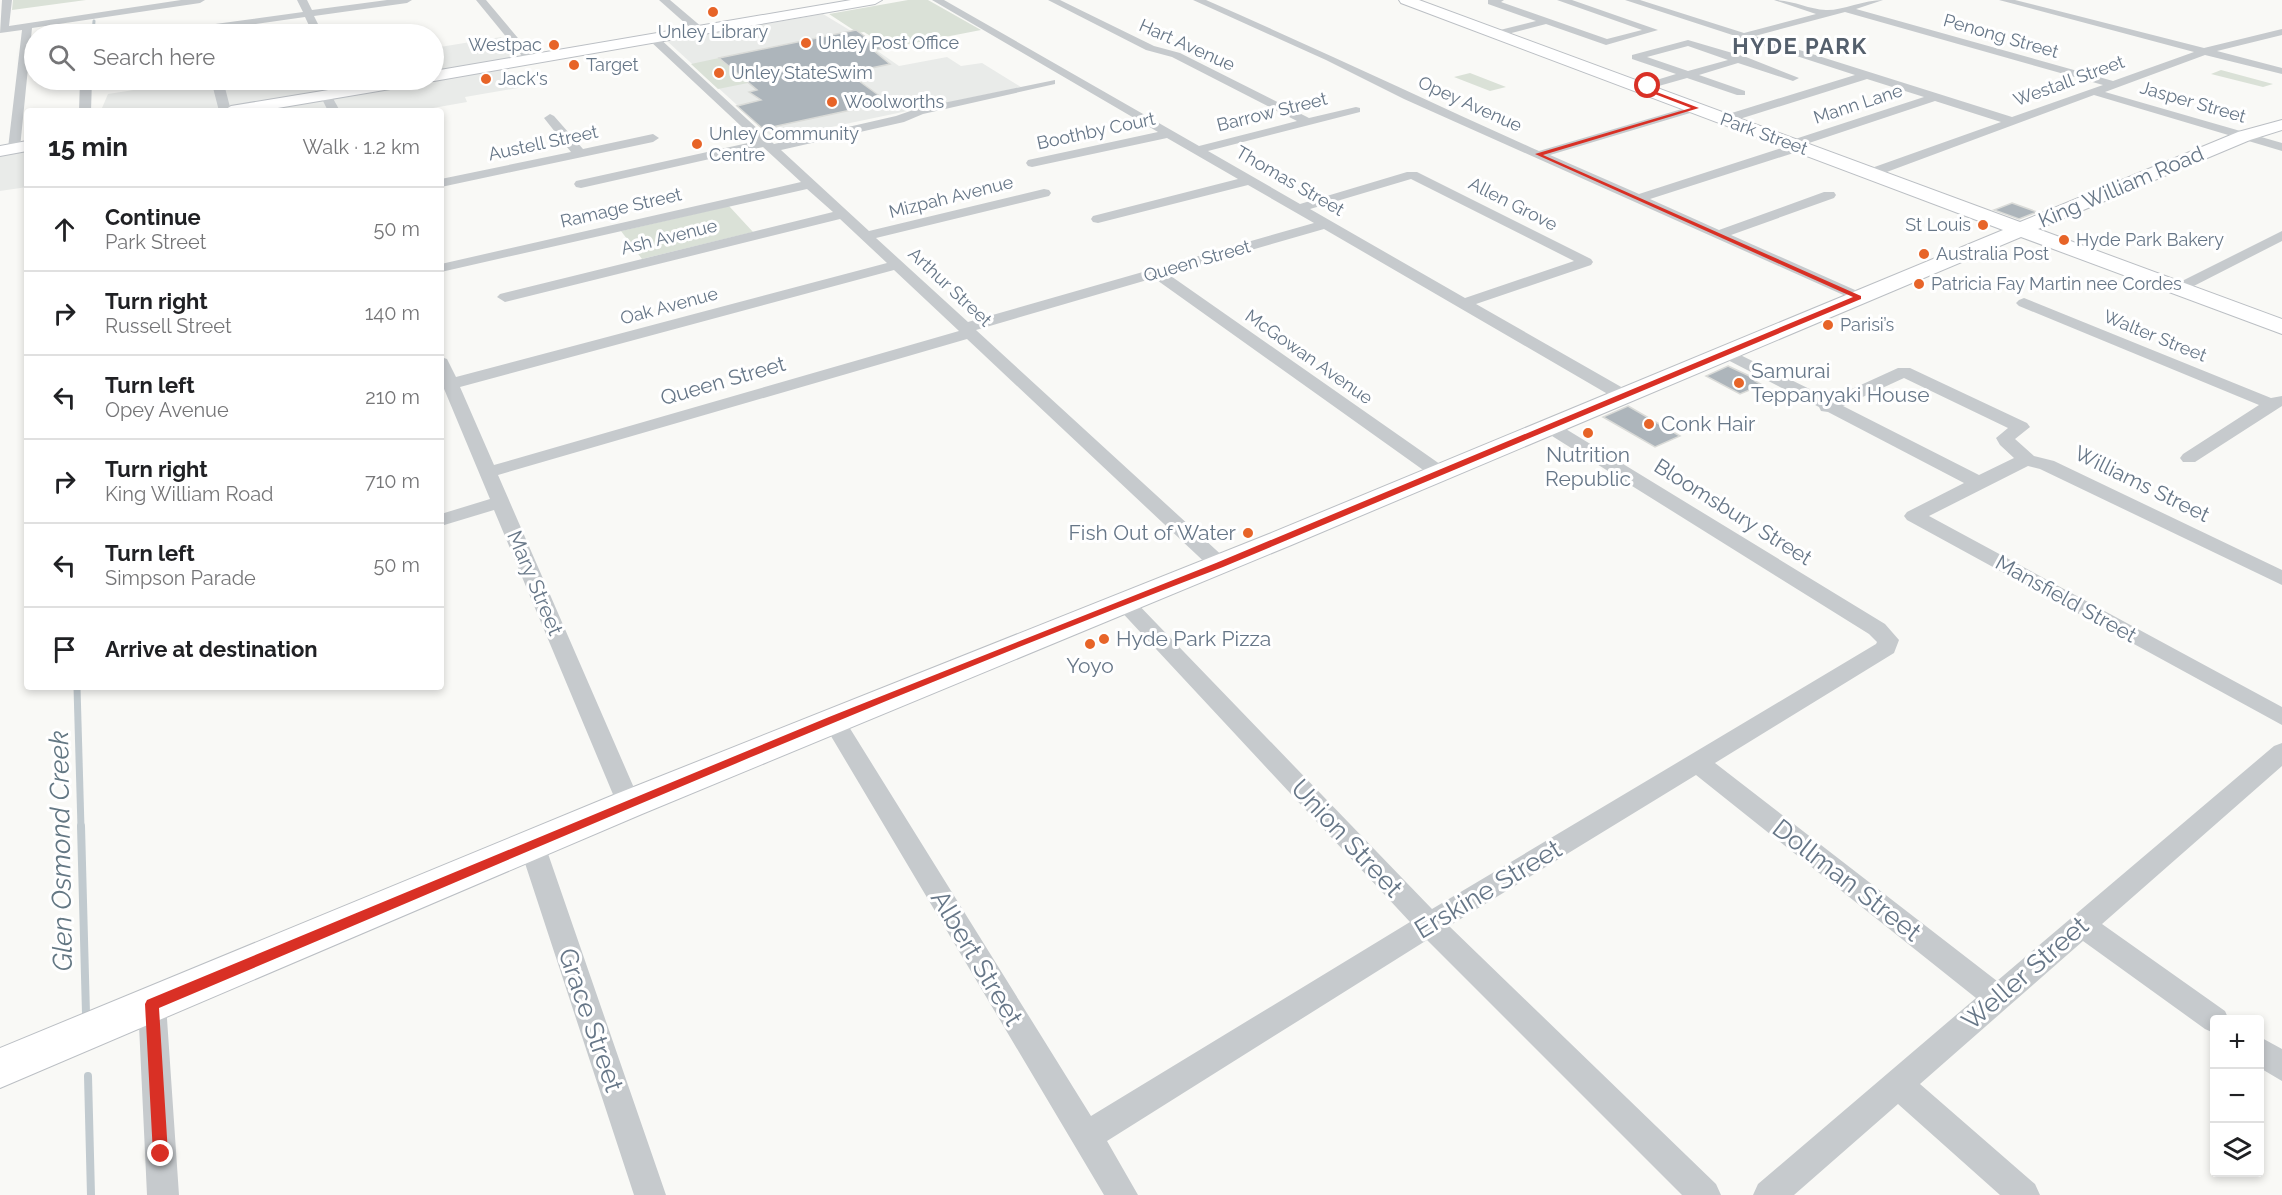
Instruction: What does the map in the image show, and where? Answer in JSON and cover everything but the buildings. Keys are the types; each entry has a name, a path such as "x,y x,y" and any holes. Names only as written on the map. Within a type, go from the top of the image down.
{"main road":[{"path":"444,74 868,0"},
{"name":"Park Street","path":"1406,0 2282,327"},
{"path":"249,108 326,95 335,90"},
{"name":"King William Road","path":"0,1068 629,804 1123,602 1220,565 2244,136 2282,125"}],"street":[{"path":"7,0 2,29 24,26"},
{"path":"302,0 313,24"},
{"path":"252,24 407,0"},
{"path":"481,0 530,59"},
{"path":"664,0 699,30"},
{"name":"Thomas Street","path":"937,0 1624,396"},
{"name":"Hart Avenue","path":"1053,0 1150,48 1176,54 1306,122"},
{"name":"Opey Avenue","path":"1198,0 1330,58 1408,97 1859,297"},
{"path":"1499,0 1491,2 1606,42 1653,30 1562,0"},
{"path":"1779,0 1826,14"},
{"path":"1744,36 1878,0"},
{"path":"2004,0 2282,71"},
{"path":"66,24 86,23 198,1"},
{"path":"1496,34 1625,3 1744,36 2011,121"},
{"name":"Penong Street","path":"1845,9 2113,84"},
{"path":"204,17 205,24"},
{"name":"Westall Street","path":"1870,174 2205,51 2282,32"},
{"name":"Arthur Street","path":"653,38 1220,565"},
{"path":"1741,93 1636,57 1688,43 1793,78"},
{"path":"1641,88 1781,48"},
{"path":"14,148 24,54"},
{"path":"1726,119 1867,75"},
{"path":"581,184 900,119 919,111 1051,82"},
{"path":"86,90 86,108"},
{"path":"220,90 224,108"},
{"name":"Jasper Street","path":"2094,92 2282,147"},
{"path":"326,95 332,108"},
{"name":"Mann Lane","path":"1638,199 1935,97"},
{"path":"1538,154 1696,108"},
{"name":"Barrow Street","path":"1197,150 1356,110"},
{"path":"550,118 580,154"},
{"name":"Boothby Court","path":"1032,163 1168,134"},
{"name":"Austell Street","path":"444,182 653,138"},
{"name":"Allen Grove","path":"1300,208 1412,175 1586,262 1465,303"},
{"path":"1098,219 1250,180"},
{"name":"Ramage Street","path":"444,267 810,184"},
{"name":"Mizpah Avenue","path":"866,236 1044,193"},
{"path":"1718,234 1829,195"},
{"name":"Ash Avenue","path":"505,297 843,214"},
{"name":"Queen Street","path":"488,472 1326,224"},
{"path":"2180,288 2282,235"},
{"name":"Oak Avenue","path":"450,384 897,265"},
{"name":"McGowan Avenue","path":"1156,273 1440,473"},
{"name":"Walter Street","path":"2024,303 2277,401"},
{"path":"1726,353 1827,407 1979,483 2019,462 2028,460"},
{"name":"Mary Street","path":"444,369 629,804"},
{"path":"1827,407 1904,372 2021,428 2005,438 2028,460"},
{"path":"2189,458 2277,401"},
{"name":"Bloomsbury Street","path":"1550,427 1877,629 1888,640"},
{"name":"Williams Street","path":"2028,460 2047,465 2282,578"},
{"name":"Mansfield Street","path":"1979,483 1914,516 2282,717"},
{"path":"444,519 501,502"},
{"name":"Union Street","path":"1123,602 1429,924 1705,1195"},
{"name":"Erskine Street","path":"1085,1137 1429,924 1886,648 1888,640"},
{"name":"Albert Street","path":"833,720 1122,1195"},
{"name":"Weller Street","path":"1769,1195 2282,752"},
{"name":"Dollman Street","path":"1697,762 1997,998"},
{"name":"Grace Street","path":"532,845 650,1195"},
{"path":"2082,925 2210,1016"},
{"path":"152,1004 163,1195"},
{"path":"2264,1054 2282,1067"},
{"path":"1898,1084 2024,1195"}],"shaded area":[{"path":"13,0 86,0 12,10"},
{"path":"908,0 928,0 981,30 883,49 868,39 872,37 864,32 858,33 829,14"},
{"path":"823,14 881,49 876,50 899,66 947,57 961,66 982,63 1021,87 774,139 667,41"},
{"path":"501,37 516,59 444,71 444,46"},
{"name":"Unley StateSwim","path":"719,58 748,83 718,89 691,64"},
{"path":"504,68 518,88 465,97 467,102 433,108 267,108 374,90 444,90 444,78"},
{"path":"2221,70 2273,84 2263,87 2211,74"},
{"path":"1470,73 1506,87 1490,91 1454,77"},
{"path":"133,90 334,90 229,108 102,108 108,94"},
{"path":"24,150 24,187 0,191 0,154"},
{"path":"729,206 753,232 642,259 621,231"}],"waterway":[{"name":"Glen Osmond Creek","path":"77,690 81,828"},
{"name":"Glen Osmond Creek","path":"81,826 86,1014"},
{"name":"Glen Osmond Creek","path":"88,1076 91,1195"}],"place":[{"name":"Unley Library","path":"713,12"},
{"name":"Unley Post Office","path":"806,43"},
{"name":"Westpac","path":"554,45"},
{"name":"Target","path":"574,65"},
{"name":"Unley StateSwim","path":"719,73"},
{"name":"Jack's","path":"486,79"},
{"name":"Woolworths","path":"832,102"},
{"name":"Unley Community Centre","path":"697,144"},
{"name":"St Louis","path":"1983,225"},
{"name":"Hyde Park Bakery","path":"2064,240"},
{"name":"Australia Post","path":"1924,254"},
{"name":"Patricia Fay Martin nee Cordes","path":"1919,284"},
{"name":"Parisi’s","path":"1828,325"},
{"name":"Samurai Teppanyaki House","path":"1739,383"},
{"name":"Conk Hair","path":"1649,424"},
{"name":"Nutrition Republic","path":"1588,433"},
{"name":"Fish Out of Water","path":"1248,533"},
{"name":"Hyde Park Pizza","path":"1104,639"},
{"name":"Yoyo","path":"1090,644"}],"district":[{"name":"HYDE PARK","path":"1800,46"}],"route":[{"path":"161,1154 152,1004 833,720 1220,565 1859,297 1538,154 1696,108 1641,88 1648,86"}]}
